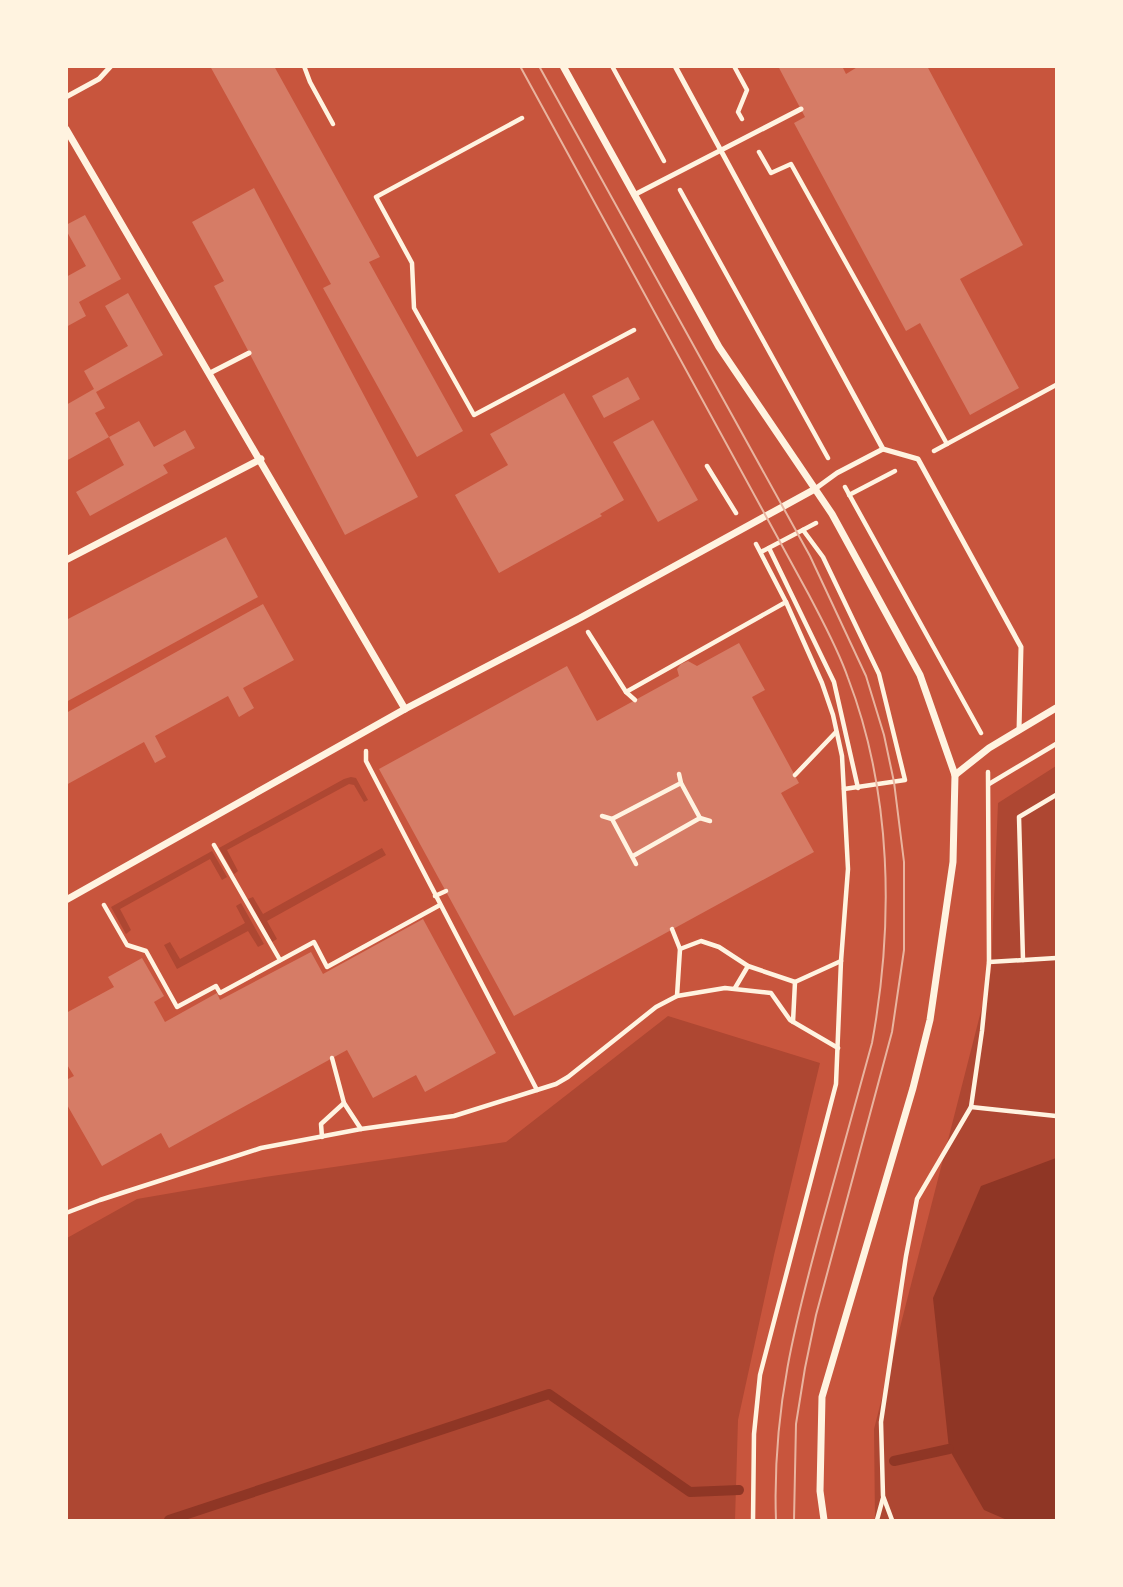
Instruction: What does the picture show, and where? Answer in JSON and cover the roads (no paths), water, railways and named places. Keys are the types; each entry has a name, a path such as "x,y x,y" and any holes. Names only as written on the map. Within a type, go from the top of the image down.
{"street":[{"path":"563,66 719,346 832,514 920,675 956,775 953,862 930,1020 913,1088 822,1397 820,1491 824,1521"},
{"path":"66,129 405,709"},
{"path":"66,560 261,459"},
{"path":"66,900 359,734 580,618 815,489"},
{"path":"956,775 989,748 1056,708"}],"lane":[{"path":"66,96 99,79 111,66"},
{"path":"675,66 883,449"},
{"path":"634,195 801,109"},
{"path":"210,373 249,353"},
{"path":"815,489 837,473 883,449 918,459 1021,647 1019,730"}],"waterway":[{"path":"169,1520 549,1394 690,1492 739,1490"},
{"path":"894,1461 949,1449"}],"tram line":[{"path":"520,66 825,625 840,657 863,722 881,812 886,905 879,998 872,1043 795,1330 778,1441 776,1520"},
{"path":"539,66 810,556 866,676 884,735 894,782 904,862 904,950 892,1032 816,1315 805,1368 796,1424 794,1520"}]}
